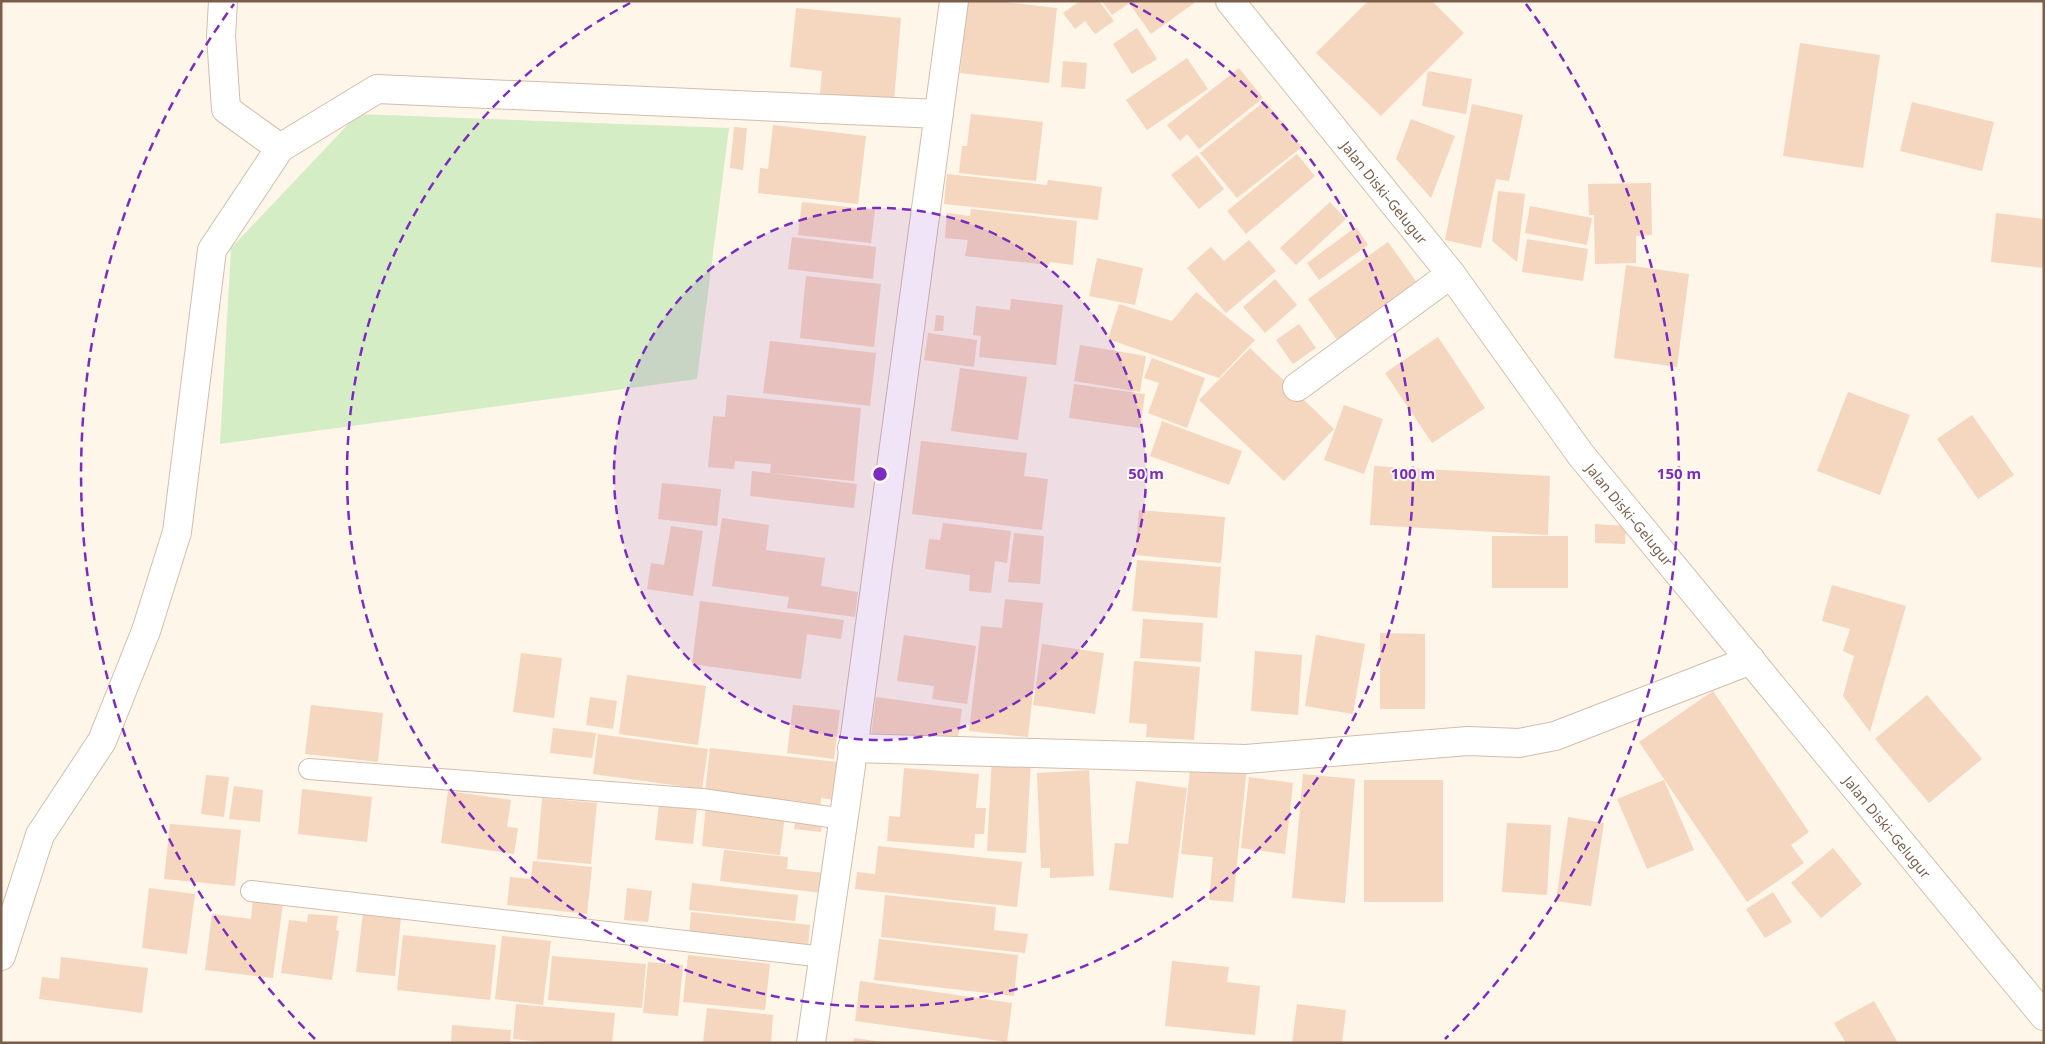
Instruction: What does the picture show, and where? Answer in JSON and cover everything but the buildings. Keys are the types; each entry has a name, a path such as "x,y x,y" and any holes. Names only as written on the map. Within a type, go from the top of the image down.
{"street":[{"path":"223,1 221,36 226,109 280,148"},
{"path":"811,1043 844,818 954,1"},
{"name":"Jalan Diski–Gelugur","path":"1230,1 1451,274 1581,455 2044,1016"},
{"path":"1,956 40,835 102,741 146,631 177,532 212,250 280,148 377,89 939,114"},
{"path":"1297,387 1451,274"},
{"path":"852,748 1246,759 1468,741 1519,743 1555,736 1751,660"}],"lane":[{"path":"309,769 702,800 844,818"},
{"path":"251,891 824,957"}],"green space":[{"path":"358,114 729,128 697,379 220,444 231,248"}]}
